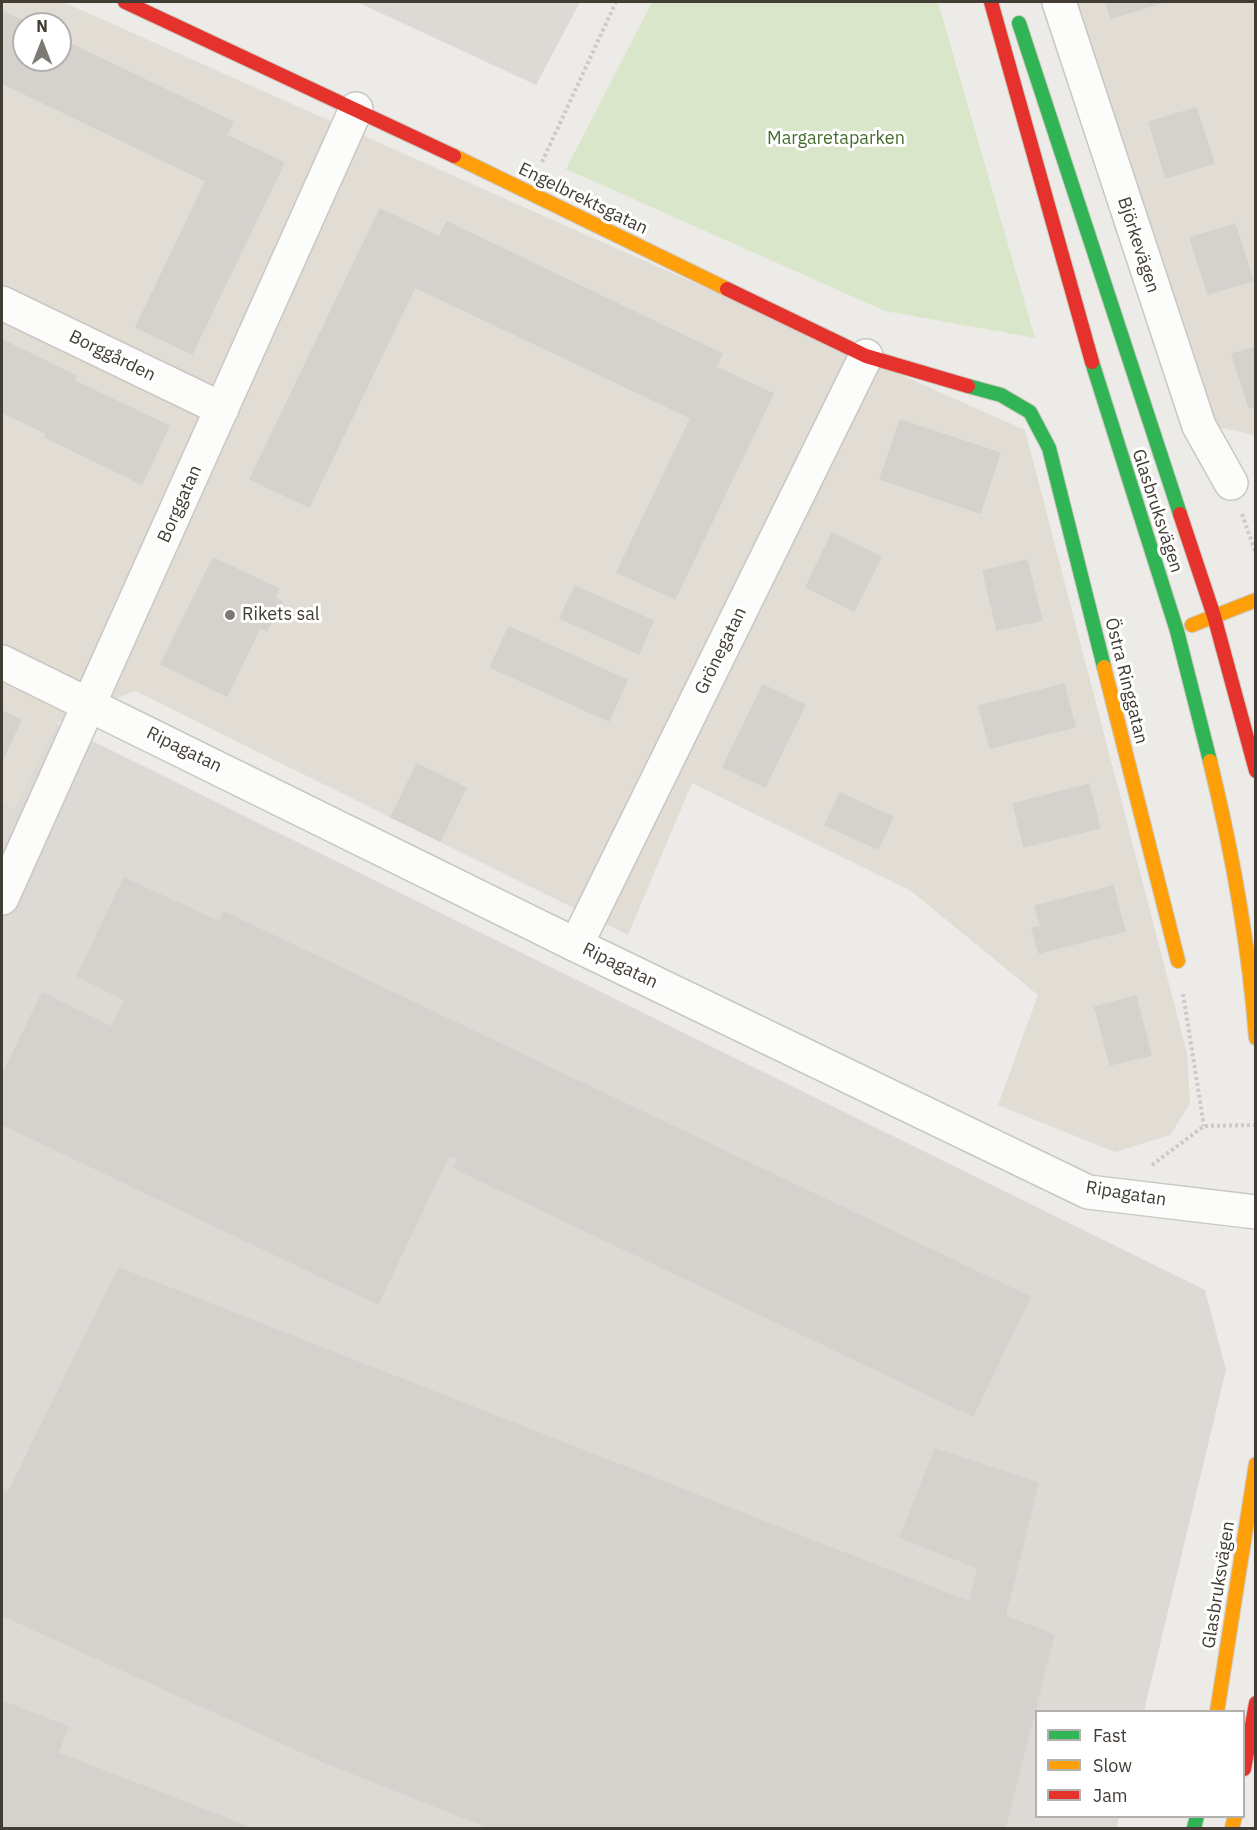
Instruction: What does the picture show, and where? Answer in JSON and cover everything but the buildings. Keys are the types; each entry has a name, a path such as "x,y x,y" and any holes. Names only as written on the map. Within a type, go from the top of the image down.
{"main road":[{"name":"Engelbrektsgatan","path":"125,2 356,109 866,356 1001,394 1030,412"},
{"name":"Glasbruksvägen","path":"991,2 1099,387 1177,631 1220,802 1252,984 1256,1038"},
{"name":"Glasbruksvägen","path":"1016,13 1214,616 1256,771"},
{"name":"Östra Ringgatan","path":"1030,412 1049,448 1178,961"},
{"path":"1177,631 1256,600"},
{"name":"Glasbruksvägen","path":"1217,1710 1256,1464"},
{"path":"1245,1763 1256,1703"}],"street":[{"name":"Björkevägen","path":"1059,2 1199,426 1231,483"},
{"name":"Borggatan","path":"2,898 356,109"},
{"name":"Borggården","path":"2,303 222,409"},
{"name":"Grönegatan","path":"576,945 866,356"},
{"name":"Ripagatan","path":"2,662 576,945 1088,1192 1256,1212"}],"path":[{"path":"528,193 616,2"},
{"path":"1231,483 1256,554"},
{"path":"1178,961 1204,1126"},
{"path":"1144,1167 1154,1164 1204,1126 1256,1125"}],"shaded area":[{"path":"2,2 63,2 1025,430 1187,1053 1190,1104 1170,1135 1115,1152 998,1105 1038,995 911,891 692,783 628,935 135,691 56,723 15,808 2,802"},
{"path":"357,2 580,2 536,85"},
{"path":"1076,2 1255,2 1255,435 1213,426"},
{"path":"56,723 1205,1290 1226,1370 1144,1710 1035,1710 1035,1818 1119,1818 1116,1828 2,1828 2,802 15,808"}],"green space":[{"name":"Margaretaparken","path":"652,2 938,2 1035,338 885,311 566,169"}],"traffic: fast":[{"path":"1019,23 1180,514"},
{"path":"1092,362 1177,631 1210,761"},
{"path":"968,386 1001,395 1030,412 1049,448 1104,667"},
{"path":"1194,1828 1196,1818"}],"traffic: slow":[{"path":"454,156 727,289"},
{"path":"1192,625 1256,600"},
{"path":"1104,667 1178,961"},
{"path":"1210,761 1239,898 1256,1038"},
{"path":"1217,1710 1256,1464"},
{"path":"1232,1828 1234,1818"}],"traffic: jam":[{"path":"125,2 454,156"},
{"path":"991,2 1092,362"},
{"path":"727,289 866,356 968,386"},
{"path":"1180,514 1214,616 1256,771"},
{"path":"1245,1764 1256,1703"}],"place":[{"name":"Rikets sal","path":"230,615"}]}
